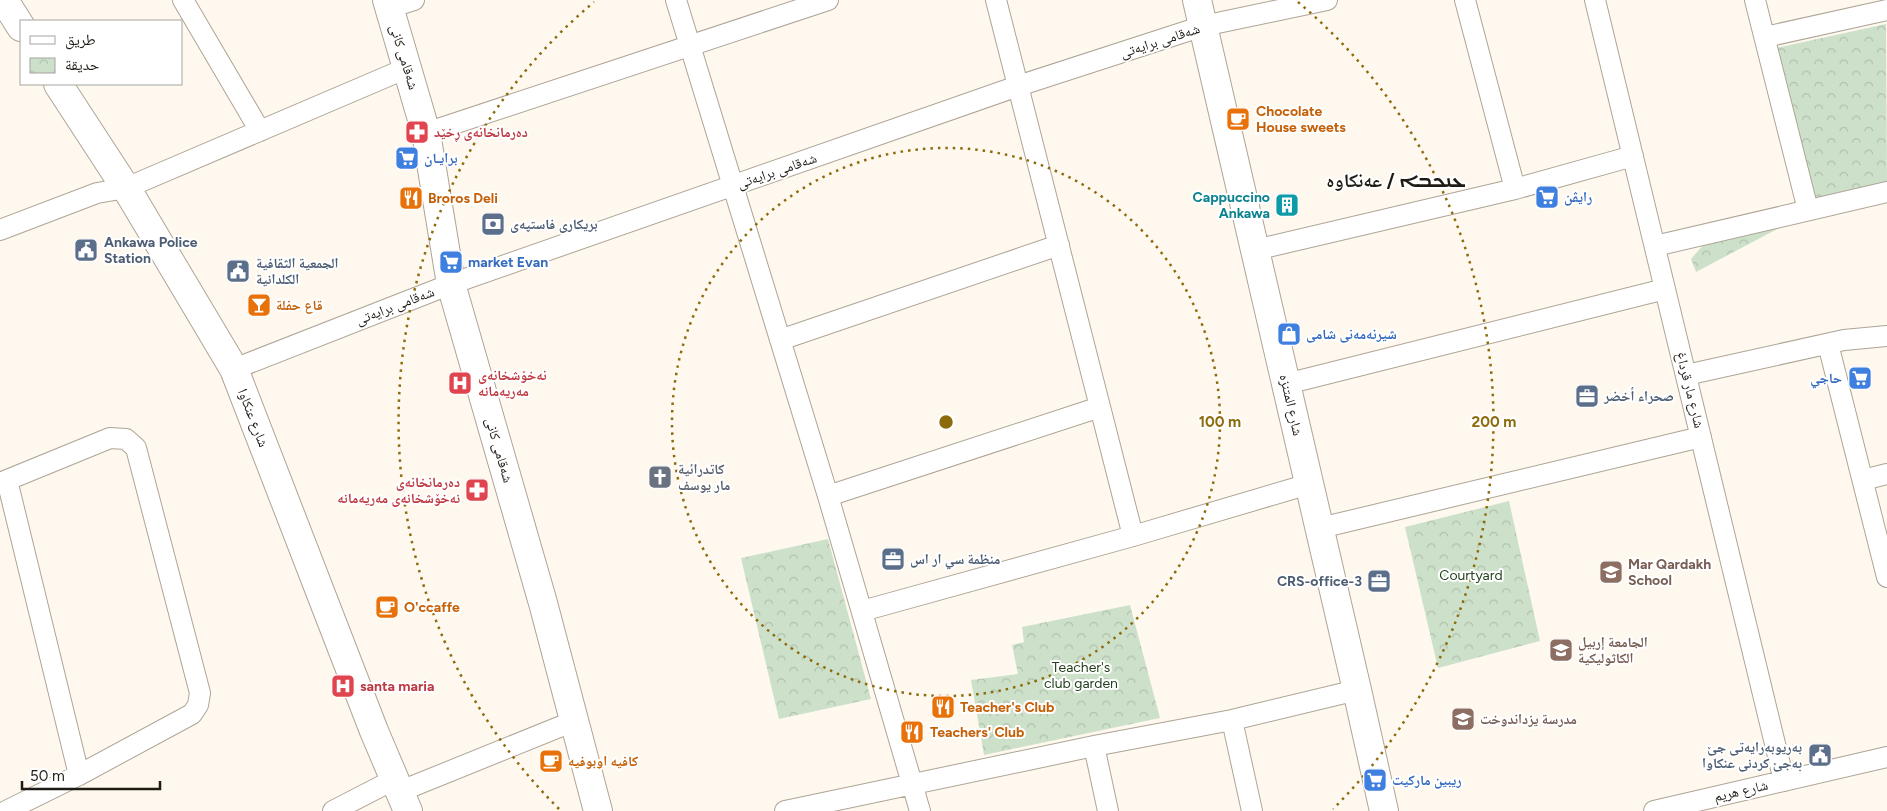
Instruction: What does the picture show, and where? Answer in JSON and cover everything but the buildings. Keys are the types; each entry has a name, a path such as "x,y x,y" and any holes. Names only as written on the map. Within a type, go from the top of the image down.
{"street":[{"path":"4,0 20,25"},
{"path":"182,0 260,131"},
{"path":"676,0 828,496 920,811"},
{"path":"426,133 828,0"},
{"path":"996,0 1133,536"},
{"name":"شارع المتنزه","path":"1197,0 1384,811"},
{"name":"شەقامی برایەتی","path":"234,369 451,284 1018,86 1203,26 1327,0"},
{"path":"1465,0 1515,189"},
{"name":"شارع مار قرداغ","path":"1595,0 1784,781"},
{"path":"1755,0 1808,210"},
{"name":"شەقامی کانی","path":"397,3 407,68 426,133 451,284 543,603 598,811"},
{"path":"1764,37 1887,10"},
{"path":"0,230 97,193 126,188 407,68"},
{"name":"شارع عنكاوا","path":"59,85 126,188 234,369 367,714 401,794"},
{"path":"1255,250 1515,189 1633,156"},
{"path":"1655,246 1887,192"},
{"path":"780,340 1059,245"},
{"path":"1286,384 1665,289"},
{"path":"1686,375 1828,344 1887,336"},
{"path":"1828,344 1887,577"},
{"path":"828,496 1100,407"},
{"path":"1320,528 1701,437"},
{"path":"6,811 79,776 192,714 198,705 200,693 136,448 126,439 110,438 4,481 79,776"},
{"path":"1862,480 1887,474"},
{"path":"862,611 1133,536 1309,484"},
{"path":"785,811 912,783 1232,720 1357,690"},
{"path":"1232,720 1252,811"},
{"path":"333,811 401,794 574,721"},
{"path":"1094,746 1108,811"},
{"name":"شارع هريم","path":"1654,811 1887,757"}],"green space":[{"path":"1886,24 1887,184 1814,204 1776,48"},
{"path":"1771,213 1779,228 1696,272 1691,259 1704,244 1709,222"},
{"name":"Courtyard","path":"1509,501 1540,641 1438,668 1405,527"},
{"path":"828,539 871,699 779,719 741,558"},
{"name":"Teacher's club garden","path":"1130,605 1160,718 984,755 971,680 1018,674 1012,645 1024,642 1022,627"}],"place":[{"name":"Chocolate House sweets","path":"1238,119"},
{"name":"دەرمانخانەی ڕخێد","path":"417,132"},
{"name":"برایـان","path":"407,158"},
{"name":"رایڤن","path":"1547,197"},
{"name":"Broros Deli","path":"411,198"},
{"name":"Cappuccino Ankawa","path":"1287,205"},
{"name":"بریکاری فاستپەی","path":"493,224"},
{"name":"Ankawa Police Station","path":"86,250"},
{"name":"market Evan","path":"451,262"},
{"name":"الجمعية الثقافية الكلدانية","path":"238,271"},
{"name":"قاع حفلة","path":"259,305"},
{"name":"شیرنەمەنی شامی","path":"1289,334"},
{"name":"حاجي","path":"1860,378"},
{"name":"نەخۆشخانەی مەریەمانە","path":"460,383"},
{"name":"صحراء أخضر","path":"1587,396"},
{"name":"كاتدرائية مار يوسف","path":"660,477"},
{"name":"دەرمانخانەی نەخۆشخانەی مەریەمانە","path":"477,490"},
{"name":"منظمة سي ار اس","path":"893,559"},
{"name":"Mar Qardakh School","path":"1611,572"},
{"name":"CRS-office-3","path":"1379,581"},
{"name":"O'ccaffe","path":"387,607"},
{"name":"الجامعة إربيل الكاثوليكية","path":"1561,650"},
{"name":"santa maria","path":"343,686"},
{"name":"Teacher's Club","path":"943,707"},
{"name":"مدرسة يزداندوخت","path":"1463,719"},
{"name":"Teachers' Club","path":"912,732"},
{"name":"بەریوبەرایەتی جێ بەجێ کردنی عنکاوا","path":"1820,755"},
{"name":"كافيه اوبوفيه","path":"551,761"},
{"name":"ريبين ماركيت","path":"1375,780"}],"district":[{"name":"ܥܢܟܒܐ / عەنکاوە","path":"1396,180"}]}
